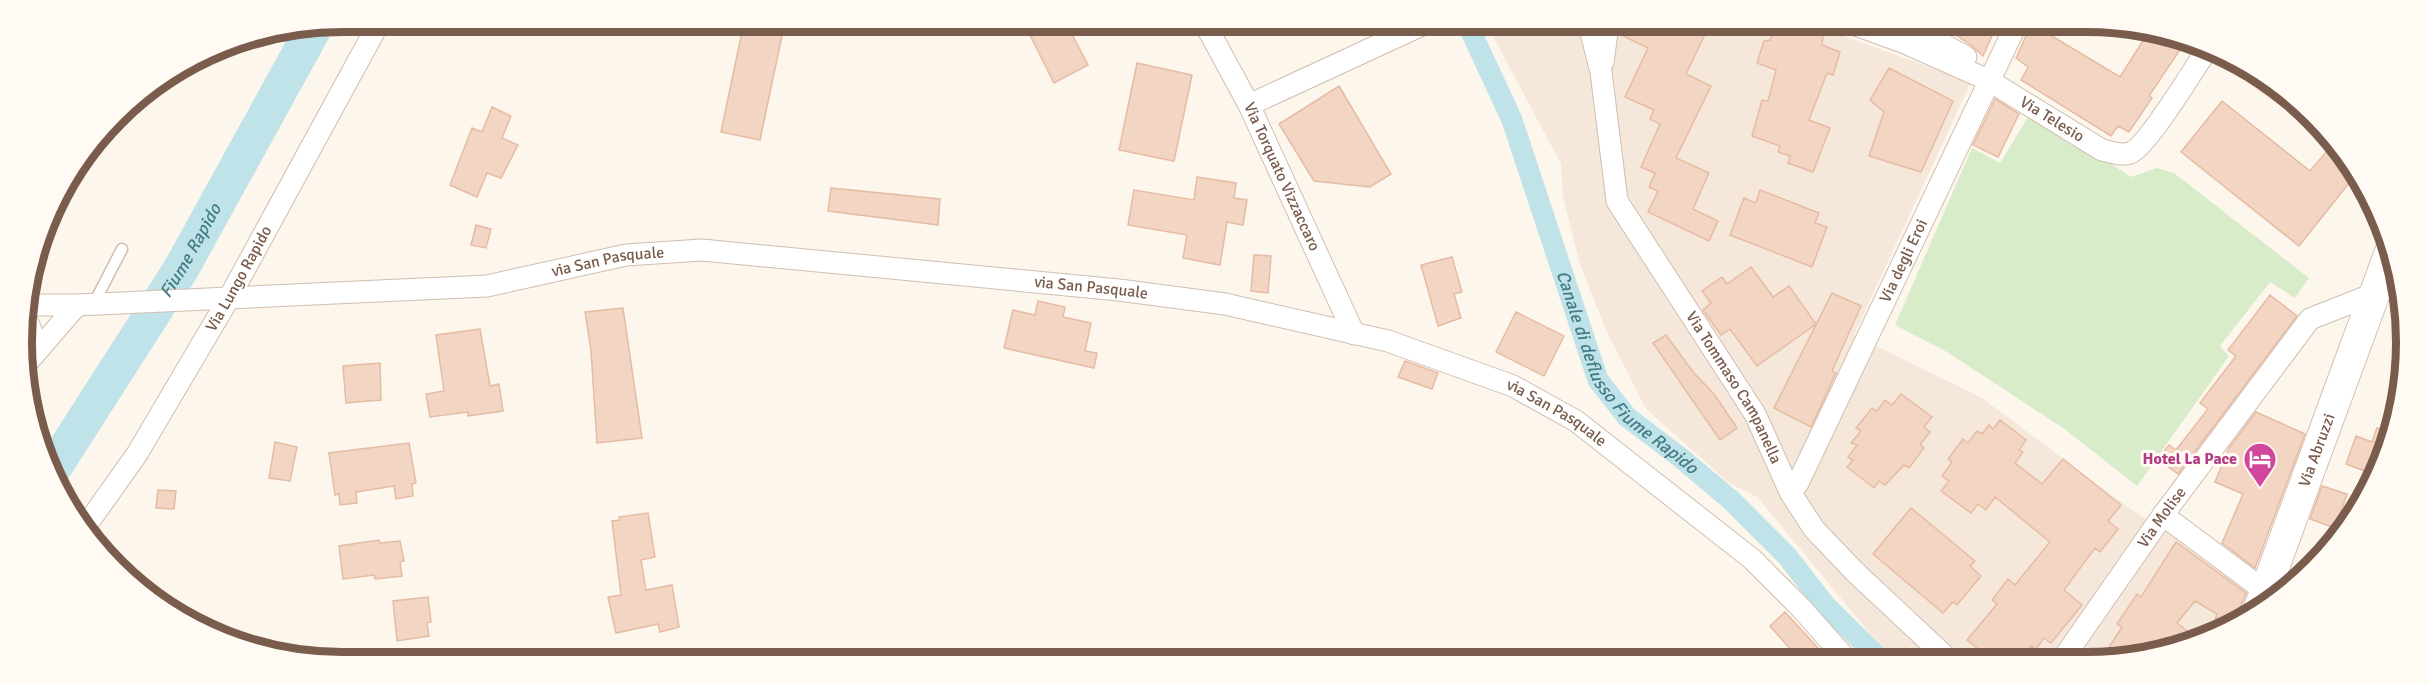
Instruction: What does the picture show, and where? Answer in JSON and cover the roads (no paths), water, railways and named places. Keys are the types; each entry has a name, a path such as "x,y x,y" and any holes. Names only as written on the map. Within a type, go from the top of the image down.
{"main road":[{"name":"Via Abruzzi","path":"2263,597 2388,288 2389,273"}],"street":[{"name":"Via Lungo Rapido","path":"89,522 137,454 222,298 374,32"},
{"name":"Via Torquato Vizzaccaro","path":"1209,32 1249,105 1354,334"},
{"path":"1249,105 1407,32"},
{"name":"Via Tommaso Campanella","path":"1591,32 1601,72 1617,201 1755,414 1790,492 1814,528 1855,572 1940,652"},
{"name":"Via Tommaso Campanella","path":"1601,72 1607,32"},
{"name":"Via Telesio","path":"1875,32 1991,76"},
{"name":"Via Telesio","path":"1920,32 2102,150 2119,154 2132,153 2146,140 2204,54"},
{"name":"Via degli Eroi","path":"1790,492 1798,483 2013,32"},
{"name":"via San Pasquale","path":"34,305 486,286 626,255 702,250 1119,290 1225,304 1388,342 1513,386 1576,421 1752,558 1840,652"},
{"name":"Via Molise","path":"2068,652 2163,515 2310,319 2388,288"},
{"path":"32,357 92,304"},
{"path":"32,333 35,345 32,352"},
{"path":"2163,515 2261,598"}],"lane":[{"path":"92,304 122,249"}],"waterway":[{"name":"Canale di deflusso Fiume Rapido","path":"1471,32 1512,120 1598,380 1627,417 1732,501 1787,556 1825,605 1873,652"},
{"name":"Fiume Rapido","path":"56,464 181,269 311,33"}],"place":[{"name":"Hotel La Pace","path":"2260,488"}]}
